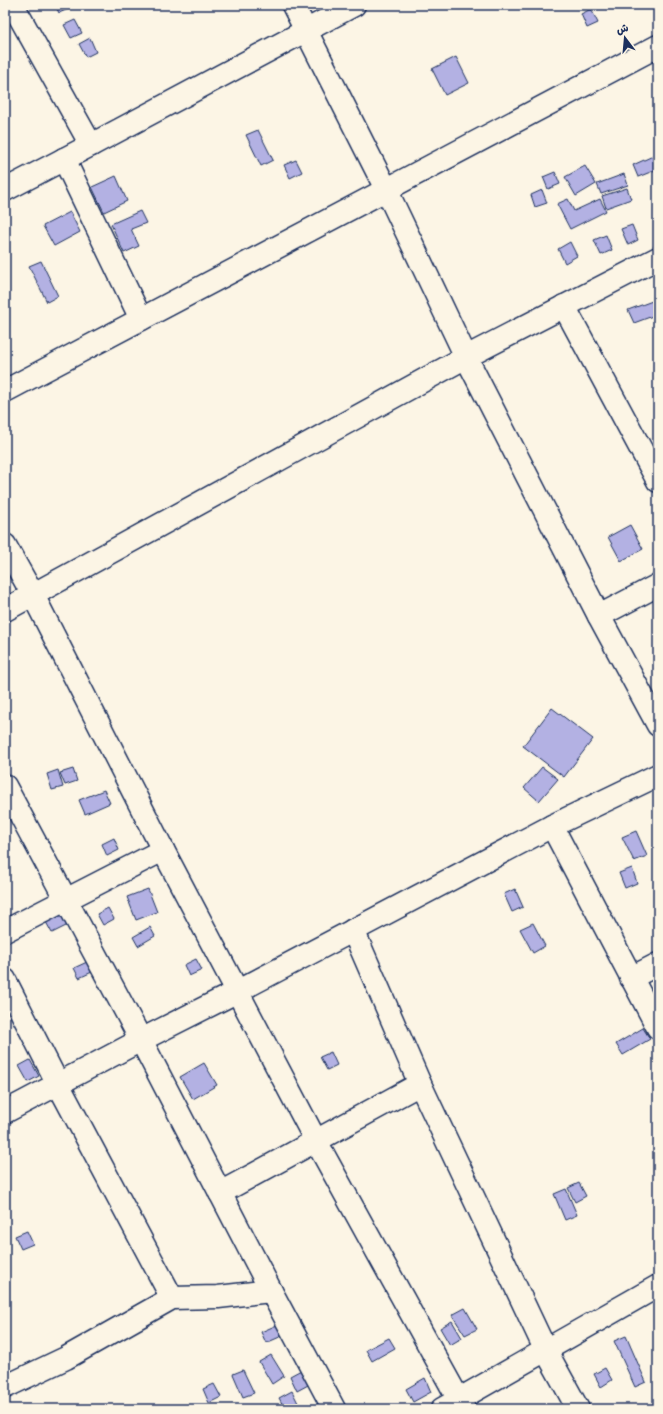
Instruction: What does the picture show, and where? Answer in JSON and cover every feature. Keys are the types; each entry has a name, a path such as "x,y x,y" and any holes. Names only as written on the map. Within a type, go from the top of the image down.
{"street":[{"path":"13,5 91,146"},
{"path":"293,5 386,189 466,357 599,616 658,725"},
{"path":"5,190 91,146 354,5"},
{"path":"5,391 658,46"},
{"path":"64,159 141,319"},
{"path":"5,610 466,357 658,258"},
{"path":"564,306 658,481"},
{"path":"5,545 33,595 163,850 455,1406 545,1350 658,1286"},
{"path":"599,616 658,585"},
{"path":"5,1112 552,826 658,775"},
{"path":"5,786 141,1040 334,1409"},
{"path":"552,826 658,1028"},
{"path":"5,932 163,850"},
{"path":"353,930 420,1084 545,1350 578,1409"},
{"path":"631,978 658,964"},
{"path":"5,980 58,1084 172,1298"},
{"path":"220,1193 420,1084"},
{"path":"5,1387 66,1358 172,1298 218,1297 271,1291"}],"building":[{"path":"55,5 72,5 73,7 59,13"},
{"path":"591,9 598,23 587,28 581,14"},
{"path":"75,20 82,33 71,38 64,25"},
{"path":"90,38 96,52 86,57 79,44"},
{"path":"456,57 469,83 445,95 432,69"},
{"path":"258,130 273,160 261,166 246,135"},
{"path":"653,156 658,169 638,177 633,165"},
{"path":"296,160 302,172 290,178 284,165"},
{"path":"585,166 596,184 576,196 565,177"},
{"path":"555,172 560,184 548,189 543,177"},
{"path":"624,174 628,185 601,194 597,184"},
{"path":"116,176 127,201 104,212 92,187"},
{"path":"627,188 631,199 606,208 602,196"},
{"path":"542,190 547,203 535,207 531,195"},
{"path":"568,199 574,211 600,199 606,211 570,229 557,204"},
{"path":"140,211 146,223 131,229 139,246 124,253 111,224"},
{"path":"70,212 80,232 54,246 43,226"},
{"path":"632,225 638,240 628,245 621,229"},
{"path":"606,235 612,250 601,255 594,240"},
{"path":"570,242 577,256 565,263 558,249"},
{"path":"41,261 58,296 47,302 29,266"},
{"path":"655,300 658,314 634,323 628,310"},
{"path":"630,525 643,549 621,561 608,537"},
{"path":"552,708 593,739 564,777 523,746"},
{"path":"542,767 558,779 539,801 524,788"},
{"path":"73,769 77,781 65,785 60,773"},
{"path":"58,770 63,787 52,790 47,774"},
{"path":"104,790 110,803 85,814 79,800"},
{"path":"636,831 647,856 634,861 622,837"},
{"path":"114,838 119,850 107,856 102,844"},
{"path":"632,868 637,883 625,888 619,873"},
{"path":"148,889 157,912 136,920 127,897"},
{"path":"515,889 523,907 512,912 504,894"},
{"path":"108,908 114,919 103,925 97,914"},
{"path":"61,914 68,925 52,933 46,922"},
{"path":"533,923 545,946 533,953 520,929"},
{"path":"150,927 155,936 138,946 133,937"},
{"path":"196,959 202,970 189,976 184,965"},
{"path":"87,962 92,972 79,978 74,968"},
{"path":"643,1028 650,1039 623,1055 616,1044"},
{"path":"331,1052 337,1065 327,1070 320,1057"},
{"path":"30,1060 39,1076 28,1082 19,1066"},
{"path":"204,1063 217,1085 193,1099 180,1077"},
{"path":"579,1183 586,1196 575,1202 568,1188"},
{"path":"566,1189 577,1215 565,1220 554,1194"},
{"path":"27,1231 33,1244 21,1249 15,1236"},
{"path":"465,1308 477,1329 465,1335 452,1315"},
{"path":"452,1321 462,1338 450,1345 440,1328"},
{"path":"277,1325 282,1336 266,1343 261,1332"},
{"path":"626,1336 646,1382 635,1387 614,1341"},
{"path":"389,1338 395,1348 372,1361 366,1350"},
{"path":"271,1355 284,1376 272,1384 259,1362"},
{"path":"605,1368 612,1380 601,1387 594,1374"},
{"path":"303,1369 310,1384 297,1391 290,1376"},
{"path":"243,1370 254,1393 243,1397 233,1374"},
{"path":"425,1378 431,1392 413,1402 406,1389"},
{"path":"214,1384 221,1397 209,1403 203,1389"},
{"path":"292,1391 301,1409 285,1409 279,1398"}]}
